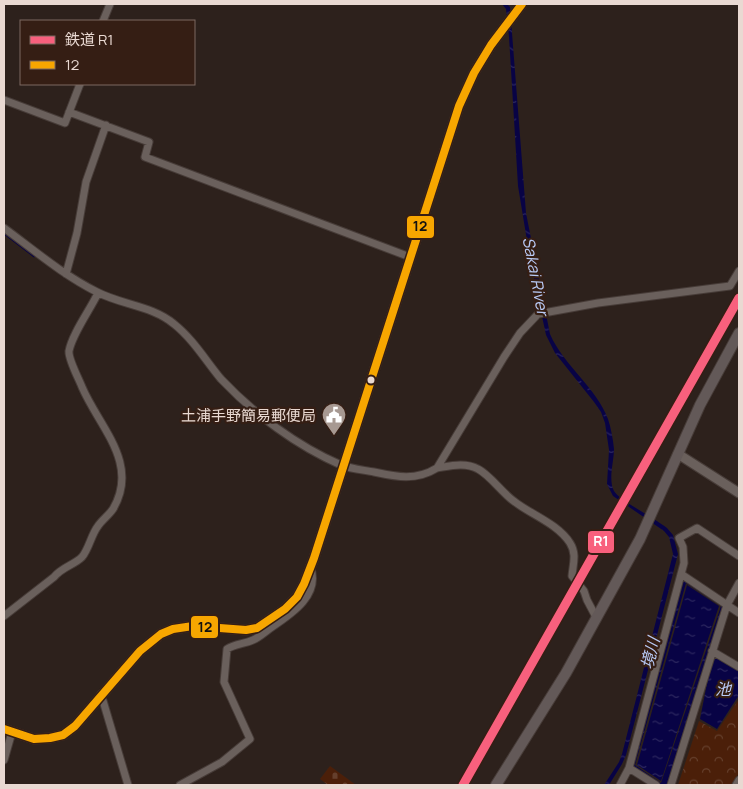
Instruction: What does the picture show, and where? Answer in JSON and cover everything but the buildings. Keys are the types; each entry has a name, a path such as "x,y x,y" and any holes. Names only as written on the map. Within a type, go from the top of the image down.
{"main road":[{"path":"496,785 566,673 640,539 700,405 739,334"}],"street":[{"path":"103,20 110,4"},
{"path":"4,760 8,731 34,739 62,735 75,726 140,651 161,634 173,629 193,626 246,630 257,628 285,609 297,597 304,584 343,466 459,106 474,73 522,4"},
{"path":"4,100 65,123 80,85"},
{"path":"70,112 149,142 145,158 410,257"},
{"path":"66,274 77,233 86,182 106,125"},
{"path":"4,228 38,255 98,293 153,312 174,324 223,380 266,419 313,451 343,466 390,475 417,477 426,475 436,468 504,357 520,333 538,314 598,303 730,286 739,271"},
{"path":"4,616 54,577 60,569 70,565 82,556 97,527 112,509 123,485 120,460 96,411 85,394 69,353 73,339 98,293"},
{"path":"678,454 739,493"},
{"path":"436,468 465,465 478,469 514,502 560,532 570,542 575,553 572,576 584,591 596,617"},
{"path":"620,785 629,768 681,574 684,555 679,538 697,528 739,556"},
{"path":"180,785 222,762 250,739 224,682 227,649 254,640 303,603 311,590 314,575 310,566"},
{"path":"681,574 739,613"},
{"path":"672,785 727,605 739,583"},
{"path":"712,651 739,667"},
{"path":"101,694 128,785"},
{"path":"629,768 656,785"},
{"path":"736,785 739,780"}],"green space":[{"path":"739,699 739,773 731,785 678,785 699,721 717,731"},
{"path":"330,766 356,785 328,785 320,779"}],"water":[{"path":"502,4 507,4 510,7 526,213 550,334 563,356 603,407 608,419 614,449 611,476 614,491 617,495 667,528 673,535 678,554 626,755 609,785 604,785 622,754 673,554 669,537 664,531 613,496 607,484 609,450 605,423 601,412 555,353 546,335 531,265 518,186 509,37 506,9"},
{"path":"682,576 725,606 670,785 659,785 632,767","holes":["686,583 721,606 661,783 635,765"]},
{"path":"687,585 719,606 661,781 637,765"},
{"name":"池","path":"713,653 739,669 739,695 717,729 700,719"}],"waterway":[{"path":"4,233 34,256"}],"rail line":[{"name":"R1","path":"463,785 739,298"}],"transit line":[{"name":"12","path":"4,729 34,739 63,735 75,726 140,651 161,634 173,629 193,626 246,630 257,628 285,609 297,597 314,558 459,106 474,73 491,45 522,4"}],"place":[{"name":"土浦手野簡易郵便局","path":"334,436"}],"water label":[{"name":"Sakai River","path":"536,276"},
{"name":"境川","path":"650,653"}]}
